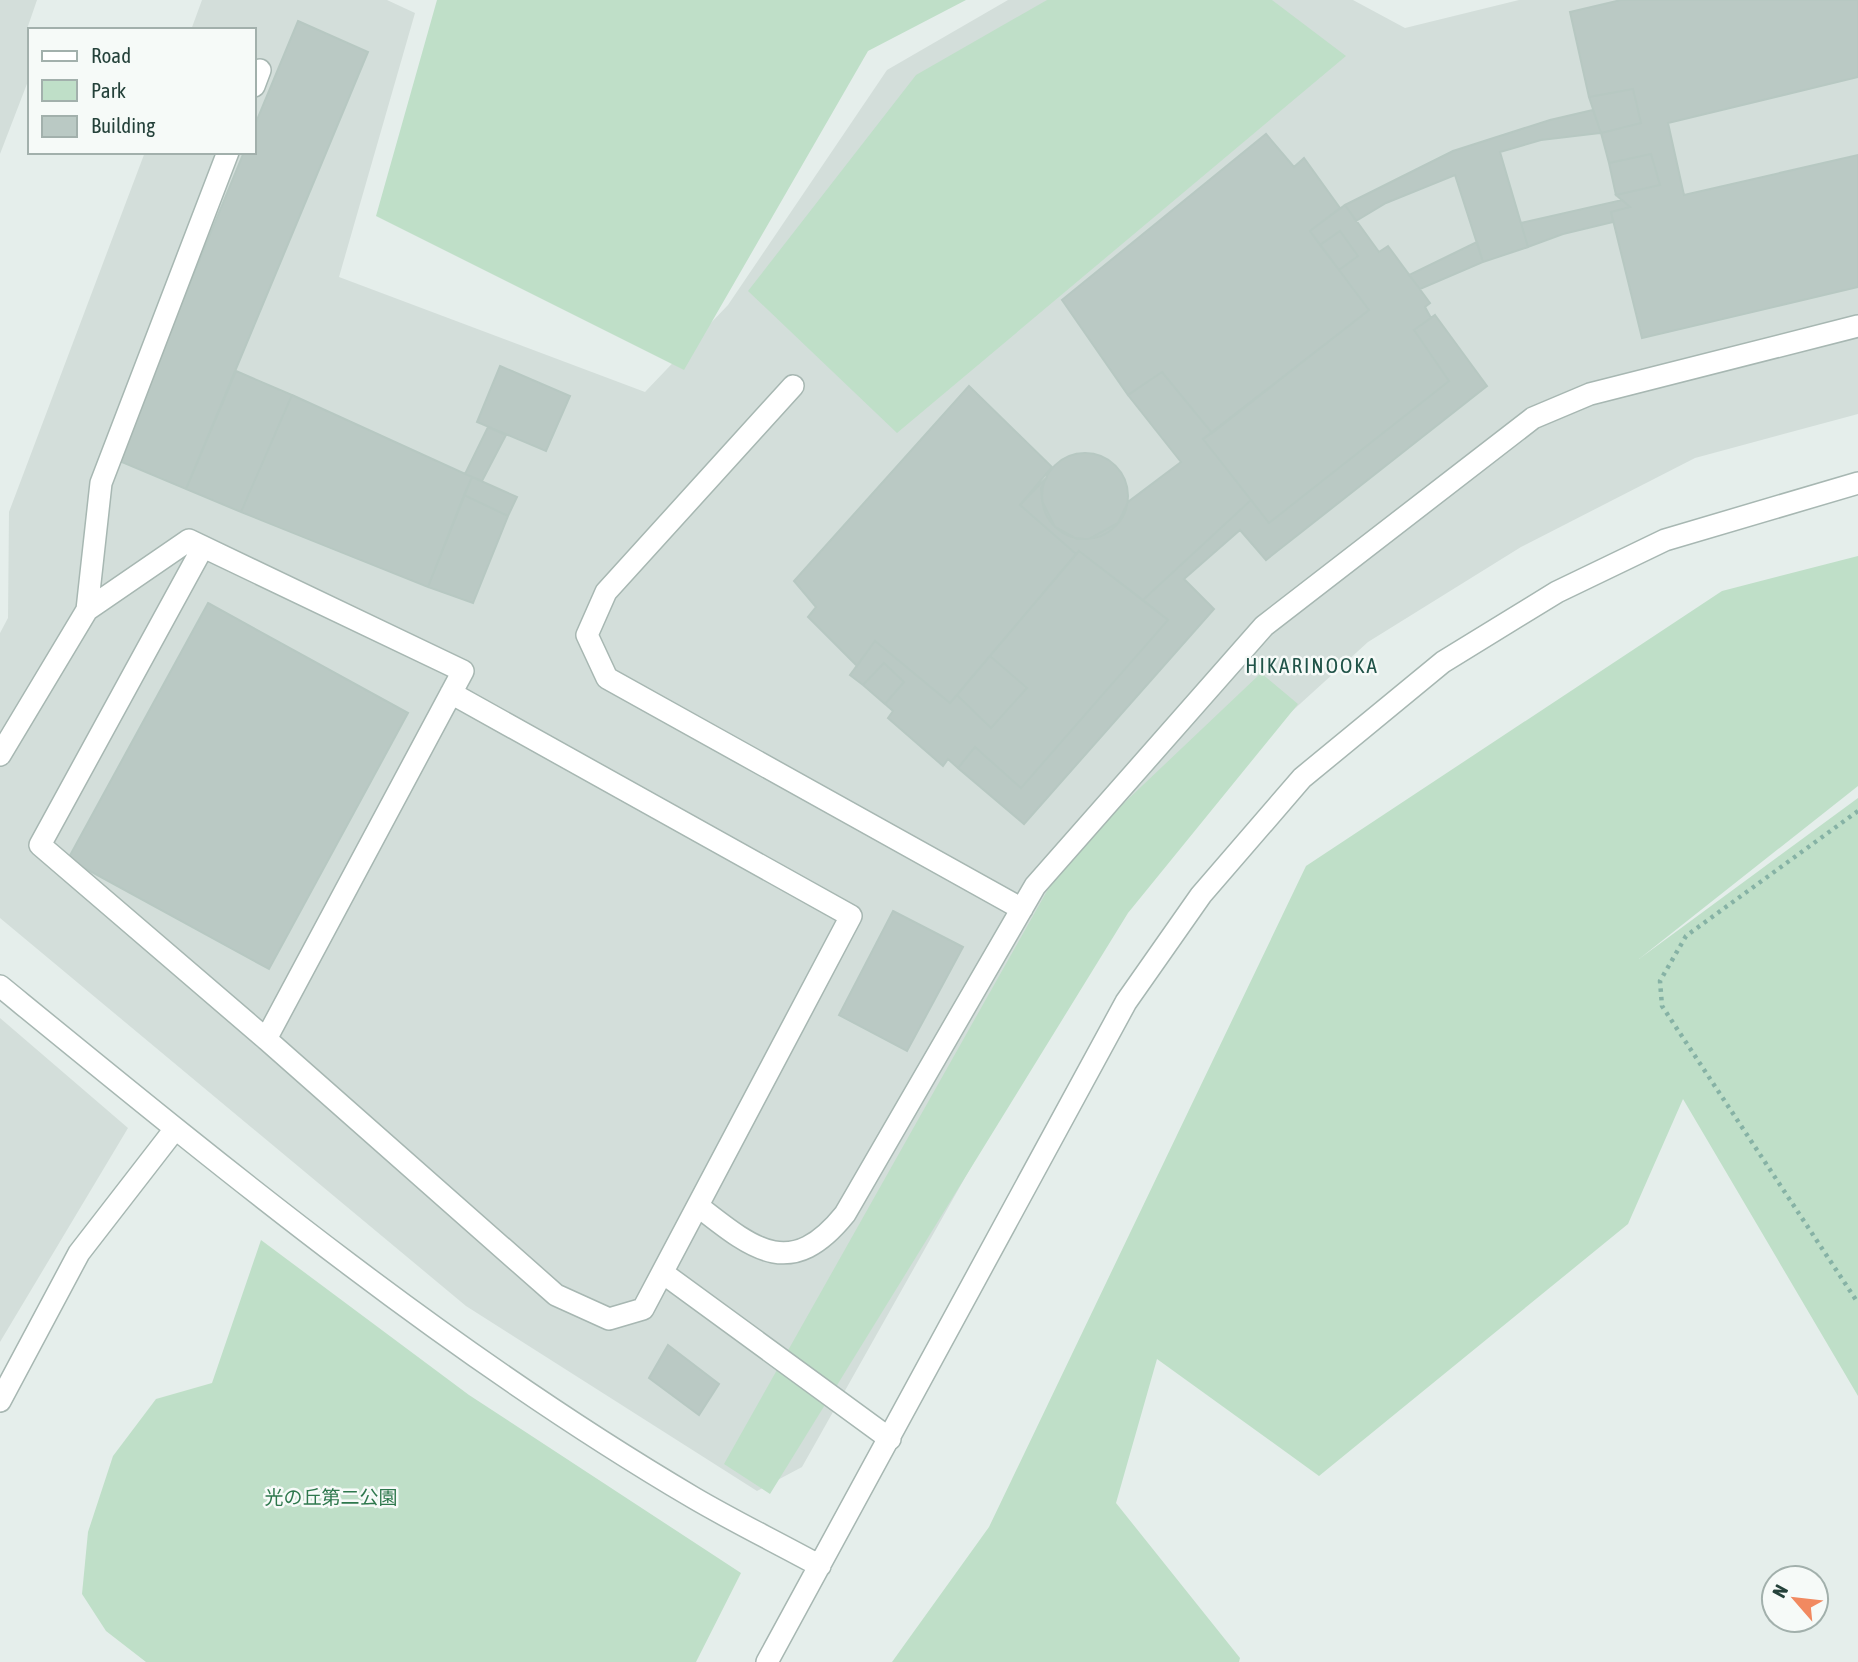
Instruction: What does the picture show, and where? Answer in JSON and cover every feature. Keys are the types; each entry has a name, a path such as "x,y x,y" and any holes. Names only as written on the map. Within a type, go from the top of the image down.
{"street":[{"path":"87,610 101,483 227,154"},
{"path":"698,1206 740,1239 785,1255 816,1246 845,1214 1035,886 1264,626 1533,418 1590,394 1858,326"},
{"path":"793,386 606,592 587,635 607,678 1022,909"},
{"path":"767,1662 1126,1002 1201,895 1302,778 1443,663 1557,592 1665,540 1858,483"},
{"path":"0,755 87,610 189,540 463,671 266,1039"},
{"path":"203,547 40,845 266,1039 556,1295 609,1319 643,1309 851,916 451,693"},
{"path":"0,986 307,1234 530,1394 694,1498 820,1566"},
{"path":"0,1401 79,1253 175,1129"},
{"path":"663,1273 890,1439"}],"path":[{"path":"1858,811 1686,936 1660,981 1662,1006 1858,1303"}],"shaded area":[{"path":"0,0 37,0 27,29 28,81 0,154"},
{"path":"202,0 387,0 415,13 339,277 645,392 728,305 887,70 1008,0 1353,0 1405,28 1519,0 1858,0 1858,414 1695,458 1521,547 1368,642 1233,765 1123,897 802,1467 757,1491 466,1306 0,918 0,633 8,618 9,512 144,154 256,154 256,28 192,28"},
{"path":"0,1018 128,1128 0,1342"}],"green space":[{"path":"437,0 966,0 868,51 684,370 376,216"},
{"path":"1047,0 1272,0 1346,56 897,433 748,291 916,75"},
{"path":"1858,556 1858,786 1639,959 1858,798 1858,1396 1683,1099 1628,1224 1319,1476 1157,1359 1116,1503 1240,1658 1239,1662 892,1662 989,1527 1306,866 1722,591"},
{"path":"1261,673 1298,704 1128,913 770,1494 724,1464 1065,859"},
{"name":"光の丘第二公園","path":"261,1240 469,1395 741,1573 696,1662 146,1662 106,1631 82,1594 88,1532 113,1456 156,1399 212,1383"}],"building":[{"path":"1621,0 1858,0 1858,77 1668,123 1684,195 1858,155 1858,287 1642,338 1611,212 1630,207 1616,195 1660,185 1651,154 1609,163 1601,133 1641,123 1633,89 1589,97 1570,12"},
{"path":"298,21 368,52 186,489 117,460 243,154 256,154 256,122"},
{"path":"1633,89 1641,123 1601,133 1589,97"},
{"path":"1593,110 1601,133 1541,140 1500,152 1528,247 1483,262 1455,175 1386,203 1356,221 1345,205 1453,151 1550,120"},
{"path":"1266,134 1294,167 1304,158 1340,208 1310,231 1369,310 1212,433 1162,372 1128,395 1062,300"},
{"path":"1651,154 1660,185 1616,195 1609,163"},
{"path":"1622,200 1630,207 1611,212 1613,222 1563,234 1528,247 1521,223"},
{"path":"1345,205 1379,252 1388,246 1430,303 1425,307 1431,318 1414,330 1449,381 1269,523 1203,439 1369,310 1339,270 1358,256 1340,231 1320,245 1310,231"},
{"path":"1340,231 1358,256 1339,270 1320,245"},
{"path":"1477,242 1483,262 1420,289 1409,275"},
{"path":"1435,315 1487,386 1266,560 1240,530 1184,579 1214,609 1024,824 958,768 975,747 1021,788 1168,620 1143,600 1251,500 1269,523 1449,381 1414,330"},
{"path":"500,366 570,396 546,451 477,422"},
{"path":"236,371 292,395 241,512 186,489"},
{"path":"1162,372 1212,433 1203,439 1251,500 1143,600 1079,551 1076,554 1020,505 1047,477 1041,488 1042,501 1055,527 1077,539 1089,539 1118,523 1128,502 1181,462 1128,395"},
{"path":"969,386 1052,467 1020,505 1076,554 950,703 875,641 857,666 808,617 816,607 794,581"},
{"path":"292,395 472,477 428,587 241,512"},
{"path":"488,427 506,435 482,481 465,474"},
{"path":"1085,453 1101,457 1115,466 1124,480 1128,496 1124,512 1115,526 1101,535 1085,539 1069,535 1055,526 1046,512 1042,496 1046,480 1055,466 1069,457"},
{"path":"472,477 517,497 508,516 464,495"},
{"path":"464,495 508,516 473,603 428,587"},
{"path":"1079,551 1168,620 1021,788 975,747 958,768 948,759 943,766 888,718 893,711 885,704 904,682 884,663 863,685 850,675 875,641 950,703 957,695 991,728 1027,688 990,656"},
{"path":"208,603 408,713 269,969 68,859"},
{"path":"990,656 1027,688 991,728 957,695"},
{"path":"884,663 904,682 885,704 863,685"},
{"path":"893,911 963,947 907,1051 839,1015"},
{"path":"668,1345 719,1384 699,1415 649,1378"}],"district":[{"name":"HIKARINOOKA","path":"1312,665"}]}
